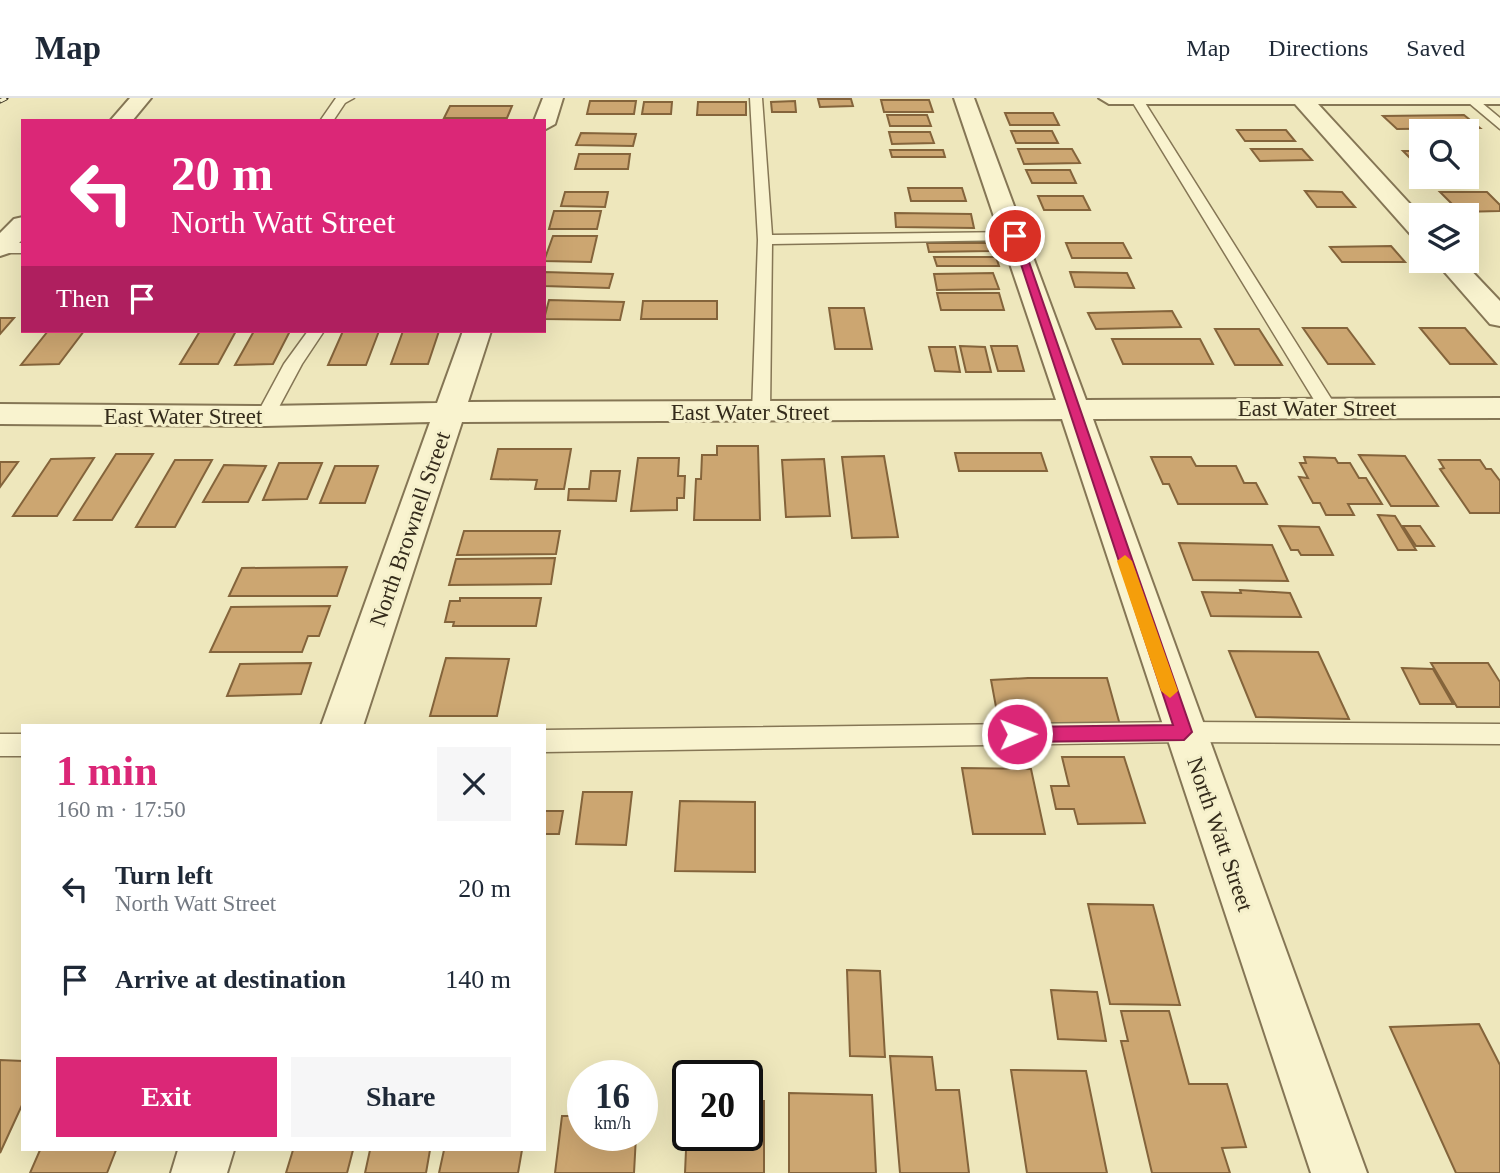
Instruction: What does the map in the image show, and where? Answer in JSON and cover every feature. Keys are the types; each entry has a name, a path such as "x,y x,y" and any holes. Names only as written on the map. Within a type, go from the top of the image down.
{"street":[{"path":"122,119 141,98"},
{"path":"546,119 553,98"},
{"name":"North Watt Street","path":"964,98 1015,236 1184,732 1339,1173"},
{"path":"1109,98 1500,98"},
{"path":"1301,98 1409,218"},
{"path":"0,248 21,226"},
{"path":"1459,273 1500,318"},
{"name":"North Brownell Street","path":"343,724 476,333"},
{"name":"East Water Street","path":"0,414 265,416 449,412 761,413 1500,408"},
{"path":"199,1173 206,1151"}],"lane":[{"path":"327,119 341,100 348,98"},
{"path":"756,98 765,240 761,413"},
{"path":"1136,98 1328,408"},
{"path":"1469,98 1500,125"},
{"path":"765,240 1015,236"},
{"path":"0,248 21,248"},
{"path":"265,416 293,363 315,333"},
{"path":"546,740 1184,732 1500,734"},
{"path":"0,745 21,745"}],"building":[{"path":"818,99 851,99 853,106 820,107"},
{"path":"881,100 929,100 933,112 884,112"},
{"path":"590,101 636,101 634,114 587,114"},
{"path":"795,101 796,112 772,112 771,102"},
{"path":"644,102 672,102 671,114 642,114"},
{"path":"698,102 746,102 746,115 697,115"},
{"path":"450,106 512,106 507,118 444,118"},
{"path":"1005,113 1053,113 1059,125 1010,125"},
{"path":"887,115 927,115 931,126 890,126"},
{"path":"1464,115 1469,119 1409,119 1409,129 1397,129 1383,116"},
{"path":"1237,130 1286,130 1295,141 1245,141"},
{"path":"1011,131 1052,131 1058,143 1016,143"},
{"path":"889,132 930,132 934,143 892,144"},
{"path":"581,133 636,134 633,146 576,145"},
{"path":"1018,149 1072,149 1080,163 1024,164"},
{"path":"1251,149 1302,149 1312,160 1260,161"},
{"path":"890,150 943,150 945,157 892,157"},
{"path":"579,154 630,154 628,169 575,169"},
{"path":"1026,170 1070,170 1076,183 1032,183"},
{"path":"908,188 962,188 966,201 911,201"},
{"path":"1305,191 1342,192 1355,207 1317,207"},
{"path":"565,192 608,192 605,207 561,206"},
{"path":"1440,192 1487,192 1500,205 1500,211 1479,212 1479,203 1451,203"},
{"path":"1038,196 1083,196 1090,210 1044,210"},
{"path":"554,211 601,211 597,229 549,229"},
{"path":"895,213 971,214 974,228 896,227"},
{"path":"553,236 597,236 591,262 546,261"},
{"path":"927,243 987,243 990,251 929,252"},
{"path":"1066,243 1123,243 1131,258 1072,258"},
{"path":"1391,246 1405,262 1342,262 1330,247"},
{"path":"934,257 996,257 999,266 937,266"},
{"path":"546,272 613,274 609,288 546,286"},
{"path":"1070,272 1127,273 1134,288 1075,287"},
{"path":"993,273 999,289 937,290 934,274"},
{"path":"937,293 999,293 1004,310 941,310"},
{"path":"549,300 624,302 620,320 546,319"},
{"path":"643,301 717,301 717,319 641,319"},
{"path":"829,308 864,308 872,349 835,349"},
{"path":"1172,311 1181,327 1096,329 1088,313"},
{"path":"0,318 14,318 0,334"},
{"path":"1303,328 1347,328 1374,364 1328,364"},
{"path":"1420,328 1465,328 1496,364 1450,364"},
{"path":"1215,329 1259,329 1282,365 1235,365"},
{"path":"46,333 82,333 59,364 21,365"},
{"path":"199,333 235,333 218,364 180,364"},
{"path":"253,333 289,333 273,364 235,365"},
{"path":"342,333 378,333 366,365 328,365"},
{"path":"402,333 438,333 428,364 391,364"},
{"path":"1112,339 1200,339 1213,364 1123,364"},
{"path":"960,346 985,347 991,372 966,372"},
{"path":"991,346 1017,346 1024,371 998,371"},
{"path":"929,347 955,347 960,372 935,371"},
{"path":"717,446 758,446 760,520 694,520 696,479 701,479 702,455 717,455"},
{"path":"498,449 571,449 564,489 535,489 537,480 491,479"},
{"path":"955,453 1041,453 1047,471 959,471"},
{"path":"116,454 153,454 112,520 74,520"},
{"path":"1359,455 1405,456 1438,506 1391,506"},
{"path":"884,456 898,537 852,538 842,457"},
{"path":"1151,457 1191,457 1196,466 1236,466 1244,483 1256,483 1267,504 1178,504 1169,484 1163,484"},
{"path":"1304,457 1335,458 1338,463 1350,463 1359,478 1366,478 1382,504 1348,504 1354,515 1326,515 1320,503 1313,503 1299,477 1308,478 1300,463 1306,463"},
{"path":"94,458 57,516 13,516 51,459"},
{"path":"638,458 679,458 678,476 685,476 684,498 677,498 677,510 631,511"},
{"path":"824,459 830,516 786,517 782,460"},
{"path":"175,460 212,460 175,527 136,527"},
{"path":"1439,460 1480,460 1486,469 1491,469 1500,481 1500,513 1470,513 1440,469 1444,468"},
{"path":"0,462 18,462 0,487"},
{"path":"279,463 322,463 307,499 263,500"},
{"path":"224,465 266,466 248,502 203,502"},
{"path":"335,466 378,466 365,503 320,503"},
{"path":"591,471 620,471 616,501 568,500 569,489 589,489"},
{"path":"1378,515 1395,516 1416,550 1398,550"},
{"path":"1279,526 1319,527 1333,555 1301,555 1298,550 1291,550"},
{"path":"1403,526 1420,526 1434,546 1416,546"},
{"path":"464,531 560,531 556,554 457,555"},
{"path":"1179,543 1272,545 1288,581 1193,580"},
{"path":"555,558 551,584 449,585 456,559"},
{"path":"347,567 337,596 229,596 242,568"},
{"path":"1240,590 1290,593 1301,617 1211,616 1202,592 1241,593"},
{"path":"460,598 541,598 536,626 453,626 454,622 445,622 450,601 460,601"},
{"path":"330,606 319,636 308,636 302,652 210,652 231,607"},
{"path":"1229,651 1318,652 1349,719 1256,717"},
{"path":"446,658 509,659 497,716 430,716"},
{"path":"311,663 301,694 227,696 240,664"},
{"path":"1431,663 1488,663 1500,682 1500,707 1457,707"},
{"path":"1402,668 1433,669 1453,704 1420,704"},
{"path":"1107,678 1120,725 1038,724 1035,707 996,707 991,680"},
{"path":"1062,757 1124,757 1145,823 1078,824 1074,809 1056,809 1051,786 1069,786"},
{"path":"962,768 1031,769 1045,834 973,834"},
{"path":"583,792 632,792 626,845 576,844"},
{"path":"680,801 755,802 755,872 675,871"},
{"path":"546,811 563,811 559,834 546,834"},
{"path":"1088,904 1153,905 1180,1005 1110,1004"},
{"path":"847,970 880,971 885,1057 850,1056"},
{"path":"1051,990 1097,992 1106,1041 1058,1039"},
{"path":"1121,1011 1169,1011 1189,1084 1227,1084 1246,1147 1222,1148 1230,1173 1152,1173 1121,1041 1128,1041"},
{"path":"1479,1024 1500,1065 1500,1173 1456,1173 1390,1027"},
{"path":"890,1056 932,1057 936,1090 959,1090 969,1173 900,1173"},
{"path":"0,1060 21,1061 21,1107 0,1153"},
{"path":"1011,1070 1086,1071 1107,1173 1027,1173"},
{"path":"789,1093 872,1095 876,1173 789,1173"},
{"path":"764,1101 764,1173 685,1173 686,1151 763,1151"},
{"path":"562,1116 567,1116 567,1151 635,1151 634,1173 555,1173"},
{"path":"40,1151 116,1151 107,1173 30,1173"},
{"path":"293,1151 353,1151 347,1173 286,1173"},
{"path":"370,1151 430,1151 426,1173 365,1173"},
{"path":"444,1151 522,1151 518,1173 439,1173"}],"railway":[{"path":"0,101 6,98"}],"slow traffic":[{"path":"1125,561 1170,691"}],"route":[{"path":"1015,236 1184,732 1017,734"}]}
